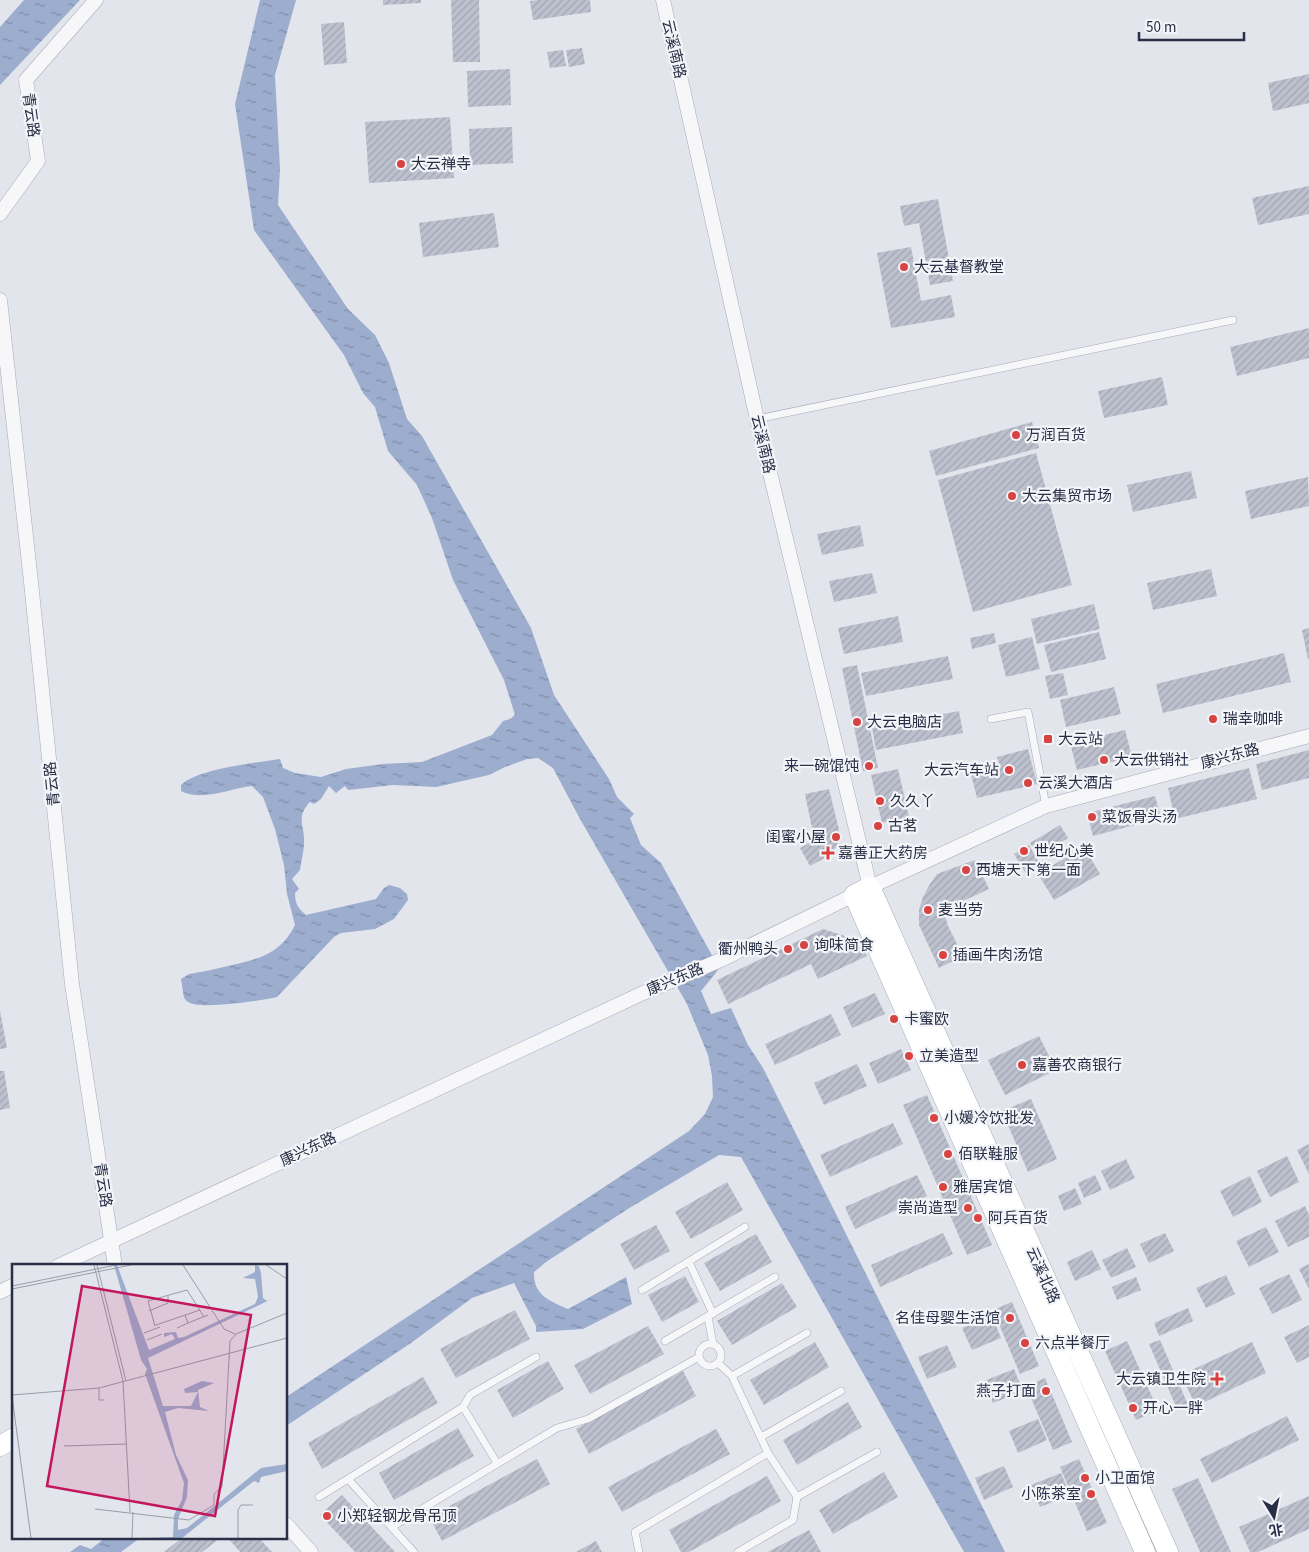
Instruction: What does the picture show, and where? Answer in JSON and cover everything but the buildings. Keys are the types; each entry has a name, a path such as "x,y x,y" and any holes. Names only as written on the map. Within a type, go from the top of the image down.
{"street":[{"name":"青云路","path":"0,214 38,161 26,80 96,0"},
{"name":"云溪南路","path":"662,0 862,891"},
{"name":"青云路","path":"0,300 72,984 115,1264"},
{"name":"康兴东路","path":"62,1264 643,993 723,959 862,891 1046,806 1309,736"},
{"name":"云溪北路","path":"862,891 1144,1552"},
{"name":"云溪北路","path":"862,891 1168,1552"},
{"path":"0,1292 12,1287"},
{"path":"0,1446 12,1439"},
{"path":"288,1526 312,1552"}],"lane":[{"path":"757,419 1233,320"},
{"path":"991,719 1028,712 1046,806"},
{"path":"642,1290 745,1227"},
{"path":"689,1262 711,1315 713,1344"},
{"path":"664,1341 775,1277"},
{"path":"732,1376 807,1333"},
{"path":"713,1344 719,1348 721,1357 718,1363 706,1366 700,1361 698,1353 704,1345 713,1344"},
{"path":"319,1497 464,1407 470,1395 536,1357"},
{"path":"392,1526 557,1428 588,1419 699,1357"},
{"path":"718,1363 732,1376 768,1453 797,1497 793,1520 738,1552"},
{"path":"761,1437 841,1391"},
{"path":"464,1407 497,1464"},
{"path":"797,1497 877,1452"},
{"path":"639,1552 635,1532 768,1453"},
{"path":"348,1479 414,1552"}],"water":[{"path":"24,0 80,0 0,85 0,27"},
{"path":"260,0 296,0 275,75 280,169 278,205 348,309 375,335 389,363 407,419 422,436 531,628 554,695 609,779 617,797 634,814 630,818 641,845 661,863 719,968 701,991 711,1014 731,1008 748,1045 763,1068 1005,1552 964,1552 741,1157 719,1155 631,1207 546,1262 534,1272 534,1280 540,1292 549,1300 568,1309 626,1277 632,1304 583,1329 536,1332 536,1326 514,1283 472,1298 411,1343 288,1425 288,1396 689,1131 705,1114 713,1097 708,1055 687,1004 580,819 553,768 538,758 527,759 489,775 436,787 393,785 348,790 345,786 336,793 329,786 321,799 314,804 310,802 305,808 302,817 303,853 300,870 292,879 299,889 295,893 296,903 299,908 306,915 376,899 384,888 389,885 400,888 407,894 408,900 394,919 375,929 341,933 334,937 277,997 219,1005 197,1005 187,1002 184,998 181,979 189,974 239,963 267,954 282,943 295,925 287,894 284,865 275,829 263,797 252,786 198,795 181,791 181,785 189,779 214,770 280,759 283,768 295,773 321,777 346,769 383,764 422,762 492,735 503,721 515,715 504,680 453,580 432,518 417,485 388,451 375,407 363,393 344,355 254,230 235,104"},
{"path":"102,1540 137,1540 121,1552 70,1552 80,1545 91,1549"}],"place":[{"name":"大云禅寺","path":"401,164"},
{"name":"大云基督教堂","path":"904,267"},
{"name":"万润百货","path":"1016,435"},
{"name":"大云集贸市场","path":"1012,496"},
{"name":"瑞幸咖啡","path":"1213,719"},
{"name":"大云电脑店","path":"857,722"},
{"name":"大云站","path":"1048,739"},
{"name":"大云供销社","path":"1104,760"},
{"name":"来一碗馄饨","path":"869,766"},
{"name":"大云汽车站","path":"1009,770"},
{"name":"云溪大酒店","path":"1028,783"},
{"name":"久久丫","path":"880,801"},
{"name":"菜饭骨头汤","path":"1092,817"},
{"name":"古茗","path":"878,826"},
{"name":"闺蜜小屋","path":"836,837"},
{"name":"世纪心美","path":"1024,851"},
{"name":"嘉善正大药房","path":"828,853"},
{"name":"西塘天下第一面","path":"966,870"},
{"name":"麦当劳","path":"928,910"},
{"name":"询味简食","path":"804,945"},
{"name":"衢州鸭头","path":"788,949"},
{"name":"插画牛肉汤馆","path":"943,955"},
{"name":"卡蜜欧","path":"894,1019"},
{"name":"立美造型","path":"909,1056"},
{"name":"嘉善农商银行","path":"1022,1065"},
{"name":"小媛冷饮批发","path":"934,1118"},
{"name":"佰联鞋服","path":"948,1154"},
{"name":"雅居宾馆","path":"943,1187"},
{"name":"崇尚造型","path":"968,1208"},
{"name":"阿兵百货","path":"978,1218"},
{"name":"名佳母婴生活馆","path":"1010,1318"},
{"name":"六点半餐厅","path":"1025,1343"},
{"name":"大云镇卫生院","path":"1217,1379"},
{"name":"燕子打面","path":"1046,1391"},
{"name":"开心一胖","path":"1133,1408"},
{"name":"小卫面馆","path":"1085,1478"},
{"name":"小陈茶室","path":"1091,1494"},
{"name":"小郑轻钢龙骨吊顶","path":"327,1516"}]}
